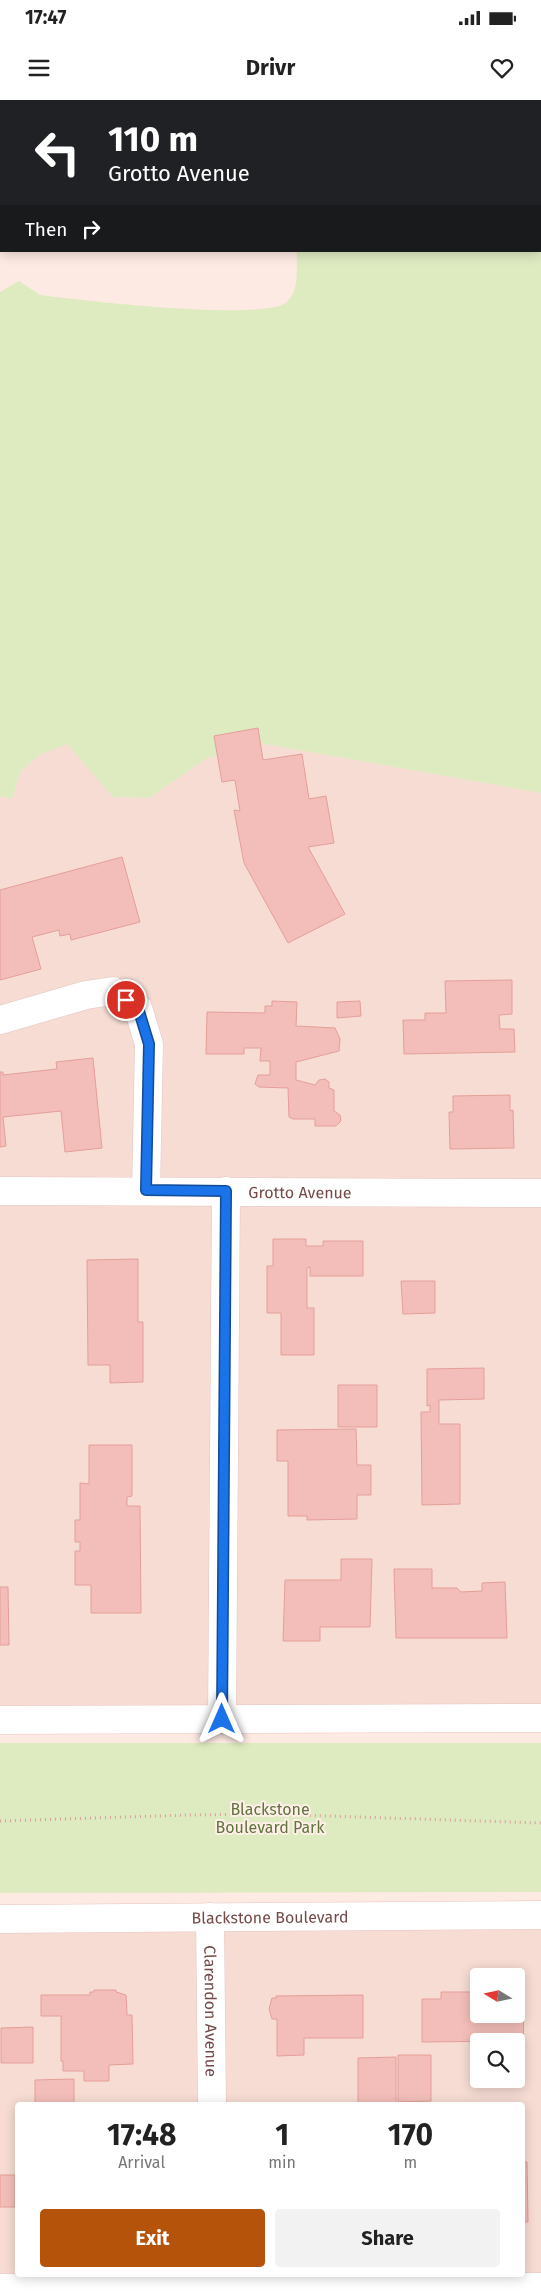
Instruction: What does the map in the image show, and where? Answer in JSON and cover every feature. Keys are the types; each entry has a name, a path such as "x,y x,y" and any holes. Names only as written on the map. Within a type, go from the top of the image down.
{"street":[{"path":"0,1020 86,995 113,992 138,1008 149,1044 146,1190"},
{"name":"Grotto Avenue","path":"0,1191 146,1190 541,1193"},
{"path":"222,1719 226,1191"},
{"path":"0,1720 541,1718"},
{"name":"Blackstone Boulevard","path":"0,1919 541,1915"},
{"name":"Clarendon Avenue","path":"210,1917 212,2102"},
{"path":"0,2288 212,2286 541,2287"}],"path":[{"path":"0,1822 266,1814 541,1823"}],"shaded area":[{"path":"68,743 114,797 149,798 207,758 265,744 541,793 541,1716 0,1718 0,796 12,799 20,772 39,755"},
{"path":"541,1905 541,2293 0,2293 0,1915"}],"green space":[{"path":"297,252 541,252 541,793 265,744 207,758 149,798 113,797 67,744 39,755 20,772 12,799 0,796 0,292 19,281 40,295 169,308 244,310 272,308 287,302 296,285"},
{"name":"Blackstone Boulevard Park","path":"0,1743 541,1743 541,1892 0,1893"}],"building":[{"path":"258,728 263,760 302,754 309,799 326,796 334,843 308,847 345,914 288,943 244,863 234,810 240,811 235,780 222,782 214,736"},
{"path":"122,857 140,922 71,940 70,934 60,936 59,930 32,937 41,969 0,980 0,890"},
{"path":"512,980 512,1014 499,1015 500,1029 514,1029 515,1052 404,1054 403,1020 425,1020 425,1013 446,1013 445,981"},
{"path":"272,1001 297,1002 296,1026 335,1028 340,1039 339,1051 296,1062 296,1080 315,1085 319,1080 325,1079 329,1082 329,1088 334,1090 334,1111 340,1115 341,1121 336,1126 315,1126 315,1119 293,1119 289,1117 288,1088 259,1087 255,1084 258,1075 270,1075 270,1061 260,1061 261,1048 244,1048 244,1054 206,1054 207,1012 265,1013 265,1006 272,1006"},
{"path":"360,1001 361,1016 337,1018 337,1002"},
{"path":"93,1058 102,1148 65,1152 61,1111 3,1117 6,1146 0,1147 0,1072 3,1072 3,1075 57,1069 56,1062"},
{"path":"510,1095 510,1111 513,1110 514,1148 450,1149 449,1112 453,1112 453,1096"},
{"path":"273,1239 306,1239 306,1246 323,1246 323,1241 363,1241 363,1276 310,1276 310,1267 307,1268 307,1308 314,1308 314,1355 281,1355 281,1313 267,1313 267,1266 273,1266"},
{"path":"138,1259 138,1322 143,1322 143,1382 110,1383 110,1365 88,1365 87,1260"},
{"path":"401,1281 435,1281 435,1313 403,1314"},
{"path":"484,1368 484,1399 439,1400 439,1424 460,1424 460,1504 422,1505 421,1412 430,1412 430,1405 427,1406 427,1369"},
{"path":"338,1385 377,1385 377,1427 338,1427"},
{"path":"356,1429 357,1465 371,1465 371,1495 357,1495 357,1519 307,1520 307,1516 288,1516 288,1461 277,1461 277,1430"},
{"path":"89,1445 132,1445 132,1496 127,1497 127,1506 140,1506 141,1613 91,1613 91,1585 75,1585 75,1551 80,1551 80,1542 75,1542 75,1520 80,1520 80,1483 89,1484"},
{"path":"341,1559 372,1559 370,1627 320,1627 320,1641 283,1641 285,1580 341,1580"},
{"path":"394,1569 432,1569 432,1588 457,1588 461,1592 482,1591 482,1583 505,1582 507,1638 396,1638"},
{"path":"0,1587 8,1587 9,1645 0,1645"},
{"path":"94,1990 116,1990 116,1992 126,1995 127,2015 132,2015 133,2064 109,2065 109,2081 84,2081 84,2071 63,2071 63,2061 61,2061 61,2016 41,2016 41,1995 90,1995 90,1992 94,1992"},
{"path":"441,1992 470,1992 470,2023 524,2023 523,2033 470,2033 470,2041 422,2042 422,1999 441,1999"},
{"path":"363,1995 363,2038 304,2038 304,2055 277,2056 277,2019 272,2019 269,2009 272,1998 276,1998 276,1996"},
{"path":"33,2027 33,2063 1,2063 1,2028"},
{"path":"398,2055 431,2055 431,2101 398,2102"},
{"path":"396,2057 396,2102 358,2102 358,2058"},
{"path":"74,2079 74,2102 35,2102 35,2080"},
{"path":"525,2162 527,2162 528,2222 525,2222"},
{"path":"0,2175 15,2175 15,2207 0,2207"}],"route":[{"path":"126,1000 138,1008 149,1044 146,1190 226,1191 222,1719"}]}
